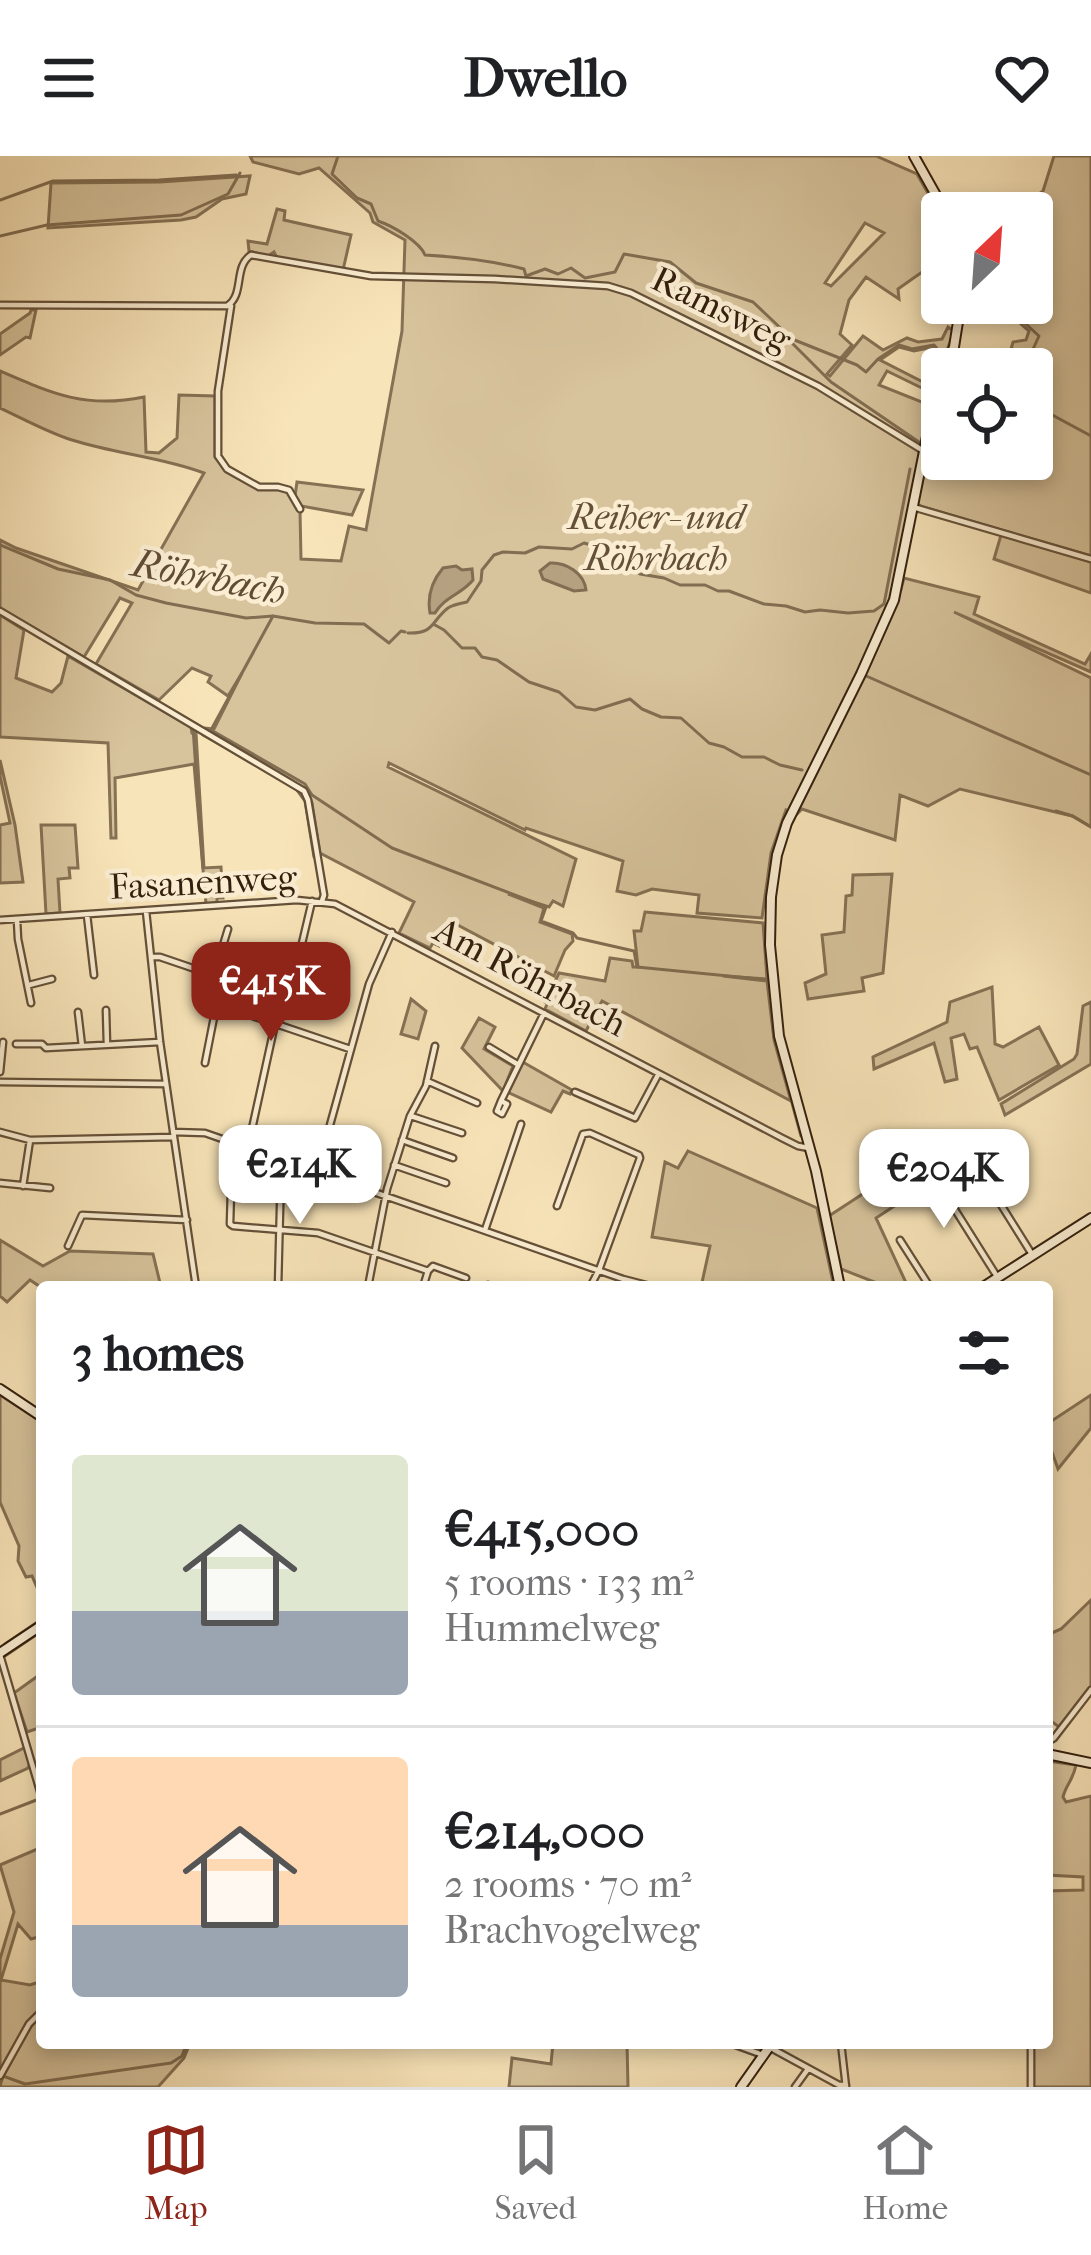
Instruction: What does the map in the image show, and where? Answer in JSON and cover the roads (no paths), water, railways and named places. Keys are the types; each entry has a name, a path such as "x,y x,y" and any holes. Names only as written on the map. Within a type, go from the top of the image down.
{"main road":[{"path":"914,156 934,192"},
{"path":"839,1281 779,1036 769,921 782,837 889,615 921,462"},
{"path":"993,1281 1091,1218"},
{"path":"0,1389 36,1413"},
{"path":"0,1654 36,1628"},
{"path":"1053,1757 1091,1763"},
{"path":"741,2087 767,2049"}],"street":[{"name":"Ramsweg","path":"231,304 244,260 251,255 356,274 619,288 818,386 921,450"},
{"path":"0,305 231,304 218,391 218,456 227,469 259,487 290,490 300,509"},
{"path":"913,507 1091,559"},
{"path":"0,611 304,790 322,901"},
{"path":"293,978 312,901"},
{"name":"Fasanenweg","path":"0,920 322,901"},
{"name":"Am Röhrbach","path":"322,901 353,912 810,1150"},
{"path":"146,911 195,1281"},
{"name":"Fasanenweg","path":"87,915 94,975"},
{"path":"17,920 31,1003"},
{"path":"151,957 210,974 215,972 228,929"},
{"path":"316,1172 369,984 392,932"},
{"path":"221,954 316,986"},
{"path":"27,985 52,979"},
{"path":"206,1063 220,1005 351,1049"},
{"path":"106,1010 107,1045"},
{"path":"78,1012 82,1046"},
{"path":"501,1101 544,1013"},
{"path":"248,1148 275,1024"},
{"path":"0,1072 3,1042"},
{"path":"16,1044 46,1048 160,1042"},
{"path":"369,1281 401,1140 427,1081 435,1046"},
{"path":"488,1047 518,1064"},
{"path":"575,1092 635,1118 659,1073"},
{"path":"427,1081 477,1103"},
{"path":"0,1082 166,1084"},
{"path":"410,1115 462,1132"},
{"path":"484,1230 521,1124"},
{"path":"0,1132 30,1140 196,1131 631,1281"},
{"path":"557,1206 583,1134 639,1155 593,1281"},
{"path":"960,1139 1033,1256"},
{"path":"22,1186 30,1140"},
{"path":"401,1140 453,1158"},
{"path":"278,1281 284,1161"},
{"path":"925,1162 998,1278"},
{"path":"394,1165 446,1183"},
{"path":"0,1183 50,1188"},
{"path":"231,1190 230,1224 318,1233 428,1271"},
{"path":"68,1246 82,1215 187,1220"},
{"path":"900,1240 926,1281"},
{"path":"425,1281 433,1266 466,1278"},
{"path":"0,1654 36,1777"},
{"path":"1053,1739 1091,1690"},
{"path":"0,2076 36,2017"},
{"path":"770,2049 846,2086 842,2049"},
{"path":"1031,2049 1031,2087"},
{"path":"795,2087 808,2069"}],"waterway":[{"path":"338,156 332,174 357,198 371,204 378,221 405,235 425,255 512,266 524,269 526,276 545,269 558,274 571,268 585,278 615,272 624,254 670,262 696,283 753,302 792,339 866,372 899,345 936,348"},
{"path":"0,236 47,225 181,215 228,194 240,173"},
{"path":"0,200 53,181 236,175"},
{"path":"1026,324 1039,336 1034,348"},
{"path":"792,339 831,382 919,442"},
{"path":"1053,415 1091,436"},
{"name":"Röhrbach","path":"408,633 428,629 448,608 467,602 494,555 539,547 572,549 584,543 640,574 680,585 705,585 805,612 874,611 884,604 910,469"},
{"name":"Röhrbach","path":"0,545 166,603 246,618 364,624 389,643 405,632"},
{"path":"273,616 211,730 305,784 312,795 392,848 546,907 541,921 577,938 634,951 637,967 768,980 774,1037 801,1136"},
{"path":"435,625 462,648 475,648 482,657 497,660 529,682 559,692 576,707 595,710 630,699 661,717 681,718 709,743 742,757 764,757 802,770"},
{"path":"864,675 1091,775"},
{"path":"193,728 203,868"},
{"path":"203,735 253,763"},
{"path":"297,790 305,801 314,857"},
{"path":"1056,811 1091,827"},
{"path":"1066,1239 1091,1223"},
{"path":"5,1644 36,1623"},
{"path":"5,1656 36,1635"},
{"path":"0,1814 36,1800"},
{"path":"0,2075 25,2084 171,2063 185,2049"}],"park label":[{"name":"Reiher- und Röhrbach","path":"656,536"}]}
